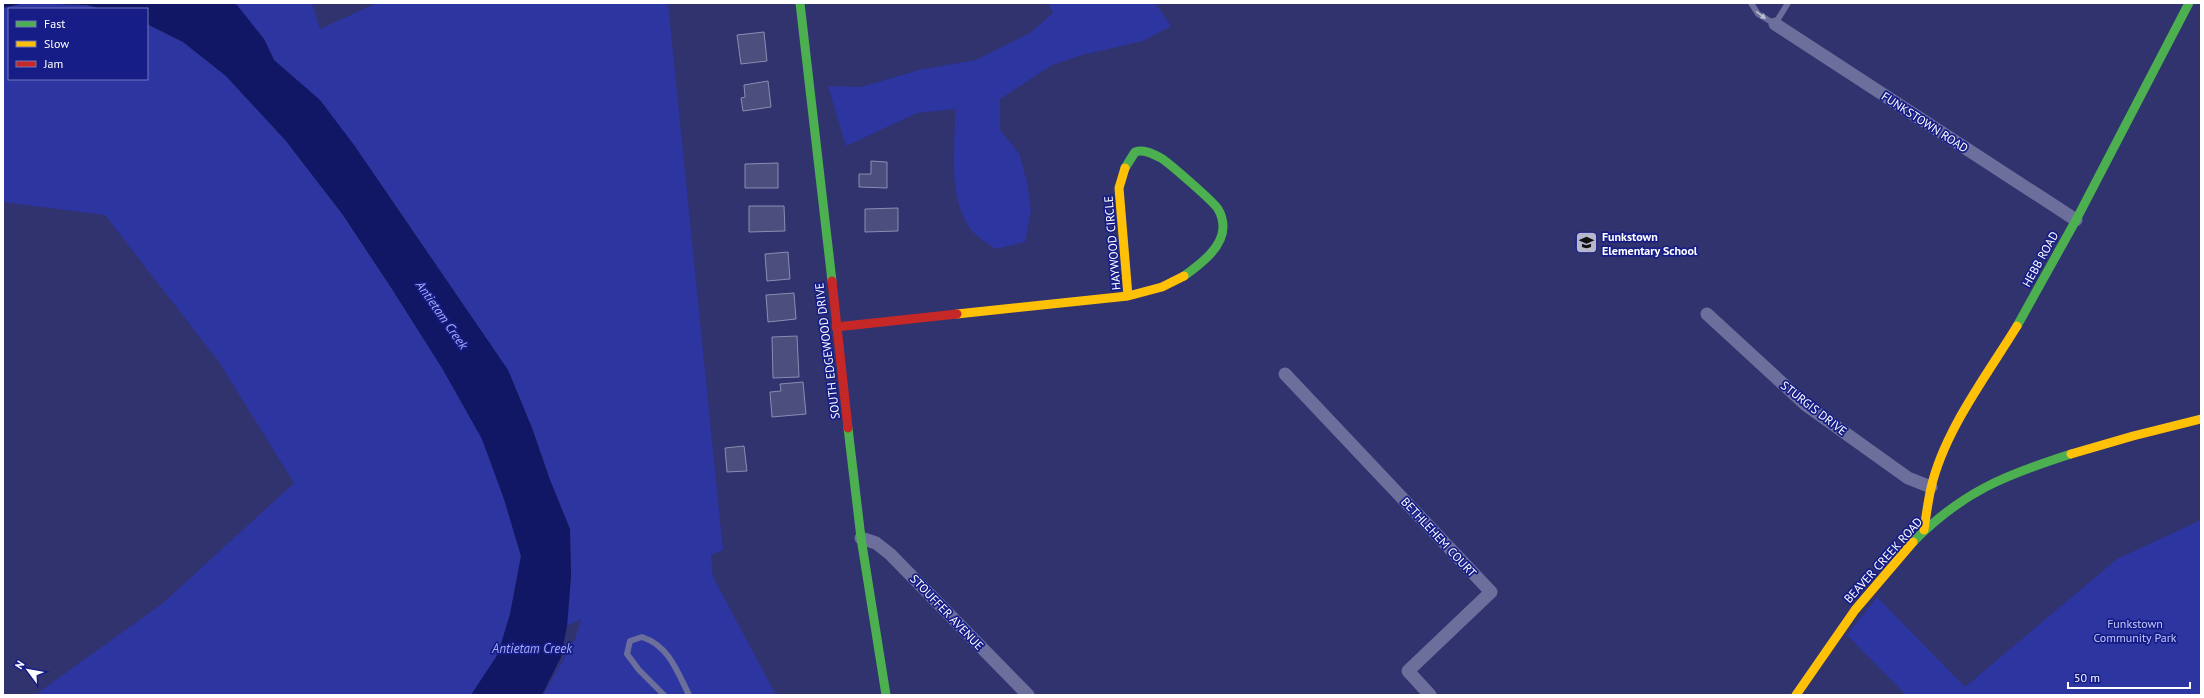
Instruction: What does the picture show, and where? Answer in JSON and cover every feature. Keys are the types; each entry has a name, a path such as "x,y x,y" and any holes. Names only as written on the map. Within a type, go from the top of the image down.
{"street":[{"name":"SOUTH EDGEWOOD DRIVE","path":"800,3 861,538 886,695"},
{"name":"HEBB ROAD","path":"1924,530 1931,487 1945,448 1960,419 2019,322 2076,220 2190,3"},
{"name":"FUNKSTOWN ROAD","path":"1775,24 2076,220"},
{"name":"HAYWOOD CIRCLE","path":"836,326 1128,296 1166,285 1191,270 1209,255 1223,230 1222,219 1218,209 1162,159 1150,152 1141,150 1135,152 1129,160 1119,188 1128,296"},
{"name":"STURGIS DRIVE","path":"1707,314 1806,405 1908,478 1931,487"},
{"name":"BETHLEHEM COURT","path":"1285,374 1491,592 1408,671 1430,695"},
{"name":"BEAVER CREEK ROAD","path":"1796,695 1854,610 1924,530 1964,498 2005,478 2049,461 2151,430 2201,419"},
{"name":"STOUFFER AVENUE","path":"861,538 876,543 890,554 1028,695"}],"lane":[{"path":"1750,3 1758,14 1775,24 1788,3"},
{"path":"664,695 639,670 627,654 630,641 642,636 655,641 672,661 689,695"}],"green space":[{"path":"24,3 87,5 98,8 8,8 8,80 148,80 148,24 183,42 226,76 286,141 343,215 442,368 482,439 504,499 521,556 510,614 498,654 471,695 35,695 163,603 294,483 219,362 105,215 3,202 3,8"},
{"path":"232,3 312,3 320,29 377,3 668,3 723,550 711,555 713,577 776,695 543,695 575,639 581,619 567,626 571,576 570,529 550,480 532,428 508,370 354,145 296,80 274,60 264,39"},
{"path":"1049,3 1155,3 1171,26 1143,41 1082,55 1052,65 1000,99 1000,130 1019,153 1027,182 1031,211 1025,242 995,249 973,232 963,216 958,201 954,170 955,109 917,113 846,146 828,86 861,87 919,70 976,60 1030,33 1053,13"},
{"name":"Funkstown Community Park","path":"2201,520 2201,695 1906,695 1847,635 1877,597 1965,687 2117,559"}],"water":[{"path":"3,3 24,3 3,8"},
{"name":"Antietam Creek","path":"24,3 232,3 237,5 264,39 274,60 320,100 354,145 508,370 532,428 550,480 570,529 571,576 567,626 561,657 542,695 471,695 498,654 510,614 521,556 504,499 482,439 442,368 392,289 343,215 286,141 226,76 183,42 148,24 148,8 98,8 87,5"}],"building":[{"path":"764,32 767,61 741,64 737,35"},
{"path":"768,81 771,107 743,111 741,98 745,97 744,85"},
{"path":"871,161 887,162 887,188 859,187 859,174 871,174"},
{"path":"778,163 778,188 745,188 745,164"},
{"path":"749,206 784,206 785,231 749,232"},
{"path":"898,208 898,231 865,232 865,209"},
{"path":"788,252 790,279 767,281 765,254"},
{"path":"794,293 796,319 768,322 766,295"},
{"path":"797,336 799,377 773,378 772,337"},
{"path":"803,382 806,414 772,417 770,392 781,391 780,384"},
{"path":"744,446 747,471 727,472 725,448"}],"traffic: fast":[{"path":"800,3 832,281"},
{"path":"2017,326 2076,220 2189,3"},
{"path":"1125,168 1135,152 1145,152 1155,155 1166,161 1209,199 1218,209 1222,218 1223,227 1219,242 1209,255 1184,276"},
{"path":"848,428 861,538 886,695"},
{"path":"1913,542 1949,510 1986,487 2025,470 2071,454"}],"traffic: slow":[{"path":"957,314 1128,296 1119,188 1125,168"},
{"path":"1128,296 1162,287 1184,276"},
{"path":"1924,530 1931,488 1937,467 1946,446 1968,404 2017,326"},
{"path":"2071,454 2133,436 2201,419"},
{"path":"1796,695 1855,610 1913,542"}],"traffic: jam":[{"path":"832,281 848,428"},
{"path":"836,327 957,314"}],"place":[{"name":"Funkstown Elementary School","path":"1587,243"}]}
